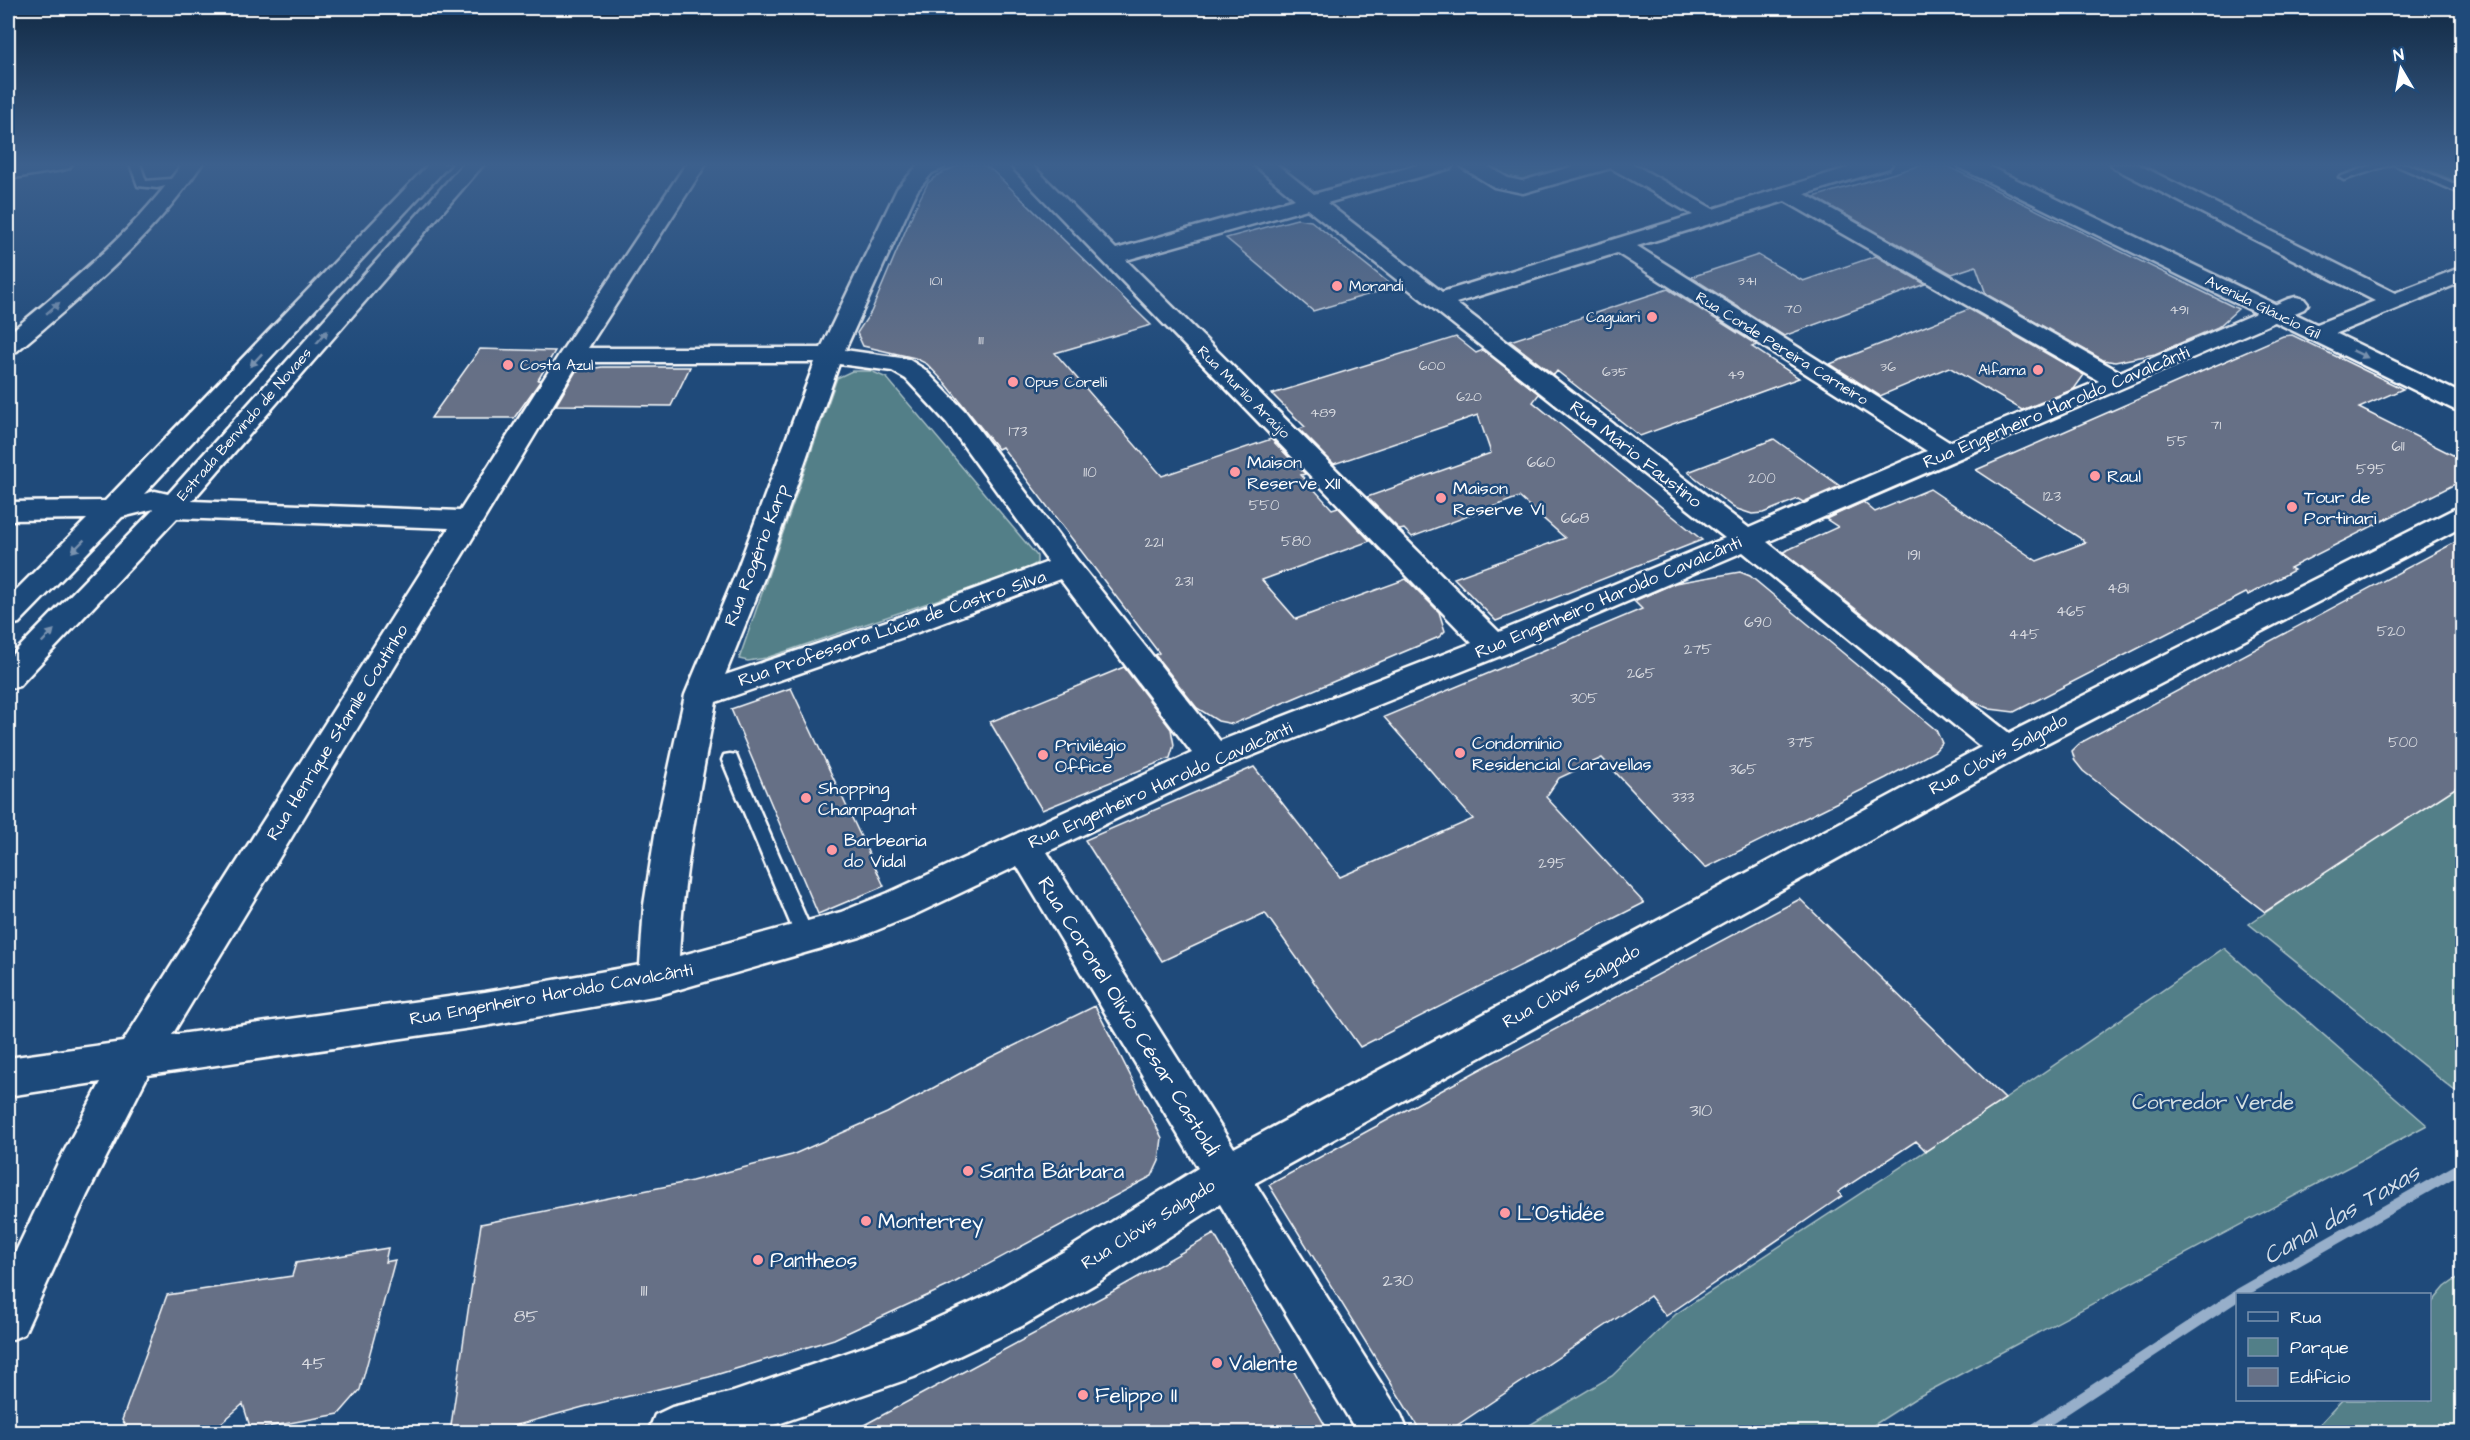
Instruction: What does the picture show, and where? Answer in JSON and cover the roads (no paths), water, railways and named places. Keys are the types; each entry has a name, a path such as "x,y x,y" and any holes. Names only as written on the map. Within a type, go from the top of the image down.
{"street":[{"path":"8,346 140,231"},
{"name":"Estrada Benvindo de Novaes","path":"8,616 110,515 377,231"},
{"name":"Estrada Benvindo de Novaes","path":"8,678 162,517 415,231"},
{"name":"Rua Henrique Stamile Coutinho","path":"8,1318 72,1180 135,1059 468,519 652,231"},
{"name":"Rua Rogério Karp","path":"659,978 663,905 674,828 701,695 751,573 831,355 888,231"},
{"name":"Rua Murilo Araújo","path":"1086,231 1494,646"},
{"path":"1112,257 1209,231"},
{"name":"Rua Mário Faustino","path":"1351,231 1746,540 2006,749"},
{"path":"1440,300 1660,231"},
{"path":"1854,231 2118,382"},
{"name":"Avenida Gláucio Gil","path":"2116,231 2286,308"},
{"name":"Avenida Gláucio Gil","path":"2134,231 2326,328 2463,404"},
{"path":"2254,231 2393,301"},
{"name":"Rua Conde Pereira Carneiro","path":"1618,244 1947,452"},
{"path":"2326,328 2463,274"},
{"name":"Rua Engenheiro Haroldo Cavalcânti","path":"8,1077 485,1010 659,978 847,926 901,904 1214,757 1494,646 1947,452 2118,382 2286,308"},
{"name":"Avenida Gláucio Gil","path":"2326,328 2463,383"},
{"name":"Rua Professora Lúcia de Castro Silva","path":"571,355 831,355 899,364 915,374 956,417 1066,566 907,625 701,695"},
{"path":"8,510 110,515 110,526 125,531 162,517 468,519"},
{"name":"Rua Clóvis Salgado","path":"672,1432 734,1416 914,1353 1016,1304 1084,1265 1227,1175 2006,749 2463,516"},
{"path":"1066,566 1214,757"},
{"name":"Rua Coronel Olívio César Castoldi","path":"1024,846 1384,1432"}],"lane":[{"path":"730,760 806,937"}],"waterway":[{"name":"Canal das Taxas","path":"2241,1293 2462,1167"},
{"name":"Canal das Taxas","path":"2030,1432 2236,1296"}],"place":[{"name":"Morandi","path":"1337,286"},
{"name":"Caguiari","path":"1652,317"},
{"name":"Costa Azul","path":"508,365"},
{"name":"Alfama","path":"2038,370"},
{"name":"Opus Corelli","path":"1013,382"},
{"name":"Maison Reserve XII","path":"1235,472"},
{"name":"Raul","path":"2095,476"},
{"name":"Maison Reserve VI","path":"1441,498"},
{"name":"Tour de Portinari","path":"2292,507"},
{"name":"Condomínio Residencial Caravellas","path":"1460,753"},
{"name":"Privilégio Office","path":"1043,755"},
{"name":"Shopping Champagnat","path":"806,798"},
{"name":"Barbearia do Vidal","path":"832,850"},
{"name":"Santa Bárbara","path":"968,1171"},
{"name":"L'Ostidée","path":"1505,1213"},
{"name":"Monterrey","path":"866,1221"},
{"name":"Pantheos","path":"758,1260"},
{"name":"Valente","path":"1217,1363"},
{"name":"Felippo II","path":"1083,1395"}],"park label":[{"name":"Corredor Verde","path":"2213,1102"}]}
